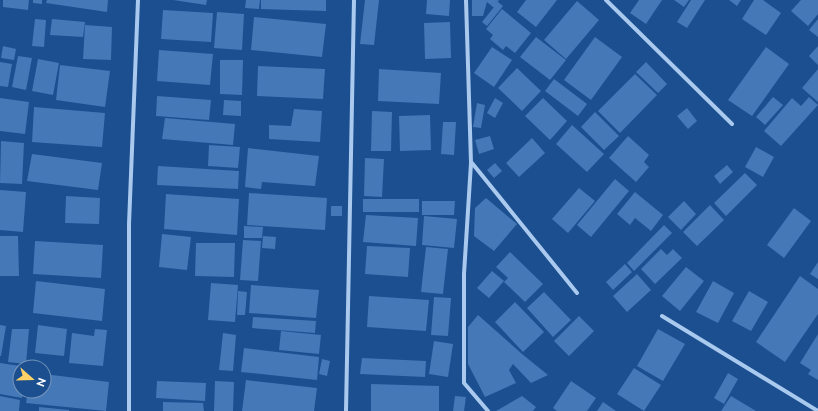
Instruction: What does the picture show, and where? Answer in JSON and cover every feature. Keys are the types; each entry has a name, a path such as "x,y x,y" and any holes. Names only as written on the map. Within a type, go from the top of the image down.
{"street":[{"path":"128,411 129,224 138,0"},
{"path":"346,411 354,0"},
{"path":"466,0 471,163 464,274 464,383 488,411"},
{"path":"606,0 732,124"},
{"path":"471,163 577,294"},
{"path":"662,316 818,411"}],"building":[{"path":"3,0 29,0 28,10 3,7"},
{"path":"33,0 42,0 42,4 33,3"},
{"path":"47,0 108,0 107,12 46,3"},
{"path":"173,0 207,0 206,5"},
{"path":"246,0 260,0 259,9 245,8"},
{"path":"261,0 326,0 326,11 261,9"},
{"path":"365,0 379,0 374,45 360,44"},
{"path":"427,0 450,0 449,16 426,14"},
{"path":"472,0 499,0 494,8 487,2 483,16 472,16"},
{"path":"526,0 557,0 536,27 517,12"},
{"path":"639,0 662,0 646,24 630,13"},
{"path":"674,0 689,0 684,7"},
{"path":"691,0 705,0 687,28 677,22"},
{"path":"729,0 741,0 737,6"},
{"path":"754,0 763,0 781,13 766,35 742,19"},
{"path":"801,0 818,0 818,14 808,26 791,11"},
{"path":"577,1 599,20 566,59 544,40"},
{"path":"498,2 503,6 487,26 482,22"},
{"path":"502,9 531,33 515,53 506,46 503,50 490,39 493,35 486,29"},
{"path":"163,10 213,13 211,42 161,39"},
{"path":"217,12 244,14 242,50 214,48"},
{"path":"254,17 326,24 322,57 251,50"},
{"path":"35,19 46,20 44,47 32,46"},
{"path":"52,19 85,22 83,37 50,35"},
{"path":"818,19 818,37 809,30"},
{"path":"450,22 451,58 425,59 424,23"},
{"path":"85,25 112,27 111,60 83,59"},
{"path":"536,37 566,60 550,80 520,57"},
{"path":"595,37 622,57 591,100 564,80"},
{"path":"3,46 16,49 14,60 1,58"},
{"path":"818,46 818,65 809,56"},
{"path":"492,47 512,60 494,87 474,73"},
{"path":"766,47 789,64 752,116 728,100"},
{"path":"159,50 213,54 210,85 157,81"},
{"path":"18,56 32,58 26,90 12,87"},
{"path":"38,59 59,63 53,95 32,91"},
{"path":"220,60 243,60 242,95 220,94"},
{"path":"0,62 12,64 8,87 0,86"},
{"path":"646,62 667,84 658,93 636,72"},
{"path":"60,65 110,71 105,107 56,100"},
{"path":"258,66 325,69 323,99 257,96"},
{"path":"517,68 541,91 522,111 498,88"},
{"path":"379,69 441,73 439,104 378,101"},
{"path":"818,69 818,102 802,88"},
{"path":"635,74 657,95 620,133 598,111"},
{"path":"554,79 587,104 578,116 545,91"},
{"path":"157,96 211,100 209,120 156,116"},
{"path":"773,97 783,105 765,125 756,117"},
{"path":"809,97 818,105 781,146 764,131 792,98 801,106"},
{"path":"0,98 29,102 25,134 0,131"},
{"path":"495,98 503,103 495,118 487,113"},
{"path":"543,98 567,121 550,140 525,116"},
{"path":"224,100 241,101 241,116 223,115"},
{"path":"477,103 485,105 481,128 473,127"},
{"path":"34,107 105,113 102,147 32,142"},
{"path":"687,108 697,121 688,129 677,116"},
{"path":"294,109 322,111 320,142 269,139 269,125 291,126"},
{"path":"372,111 392,112 391,151 371,151"},
{"path":"595,112 619,136 604,150 581,127"},
{"path":"430,115 431,150 400,151 399,116"},
{"path":"165,118 235,124 233,145 162,139"},
{"path":"443,122 456,122 454,155 441,154"},
{"path":"572,125 604,154 587,172 556,144"},
{"path":"490,136 494,149 479,154 475,140"},
{"path":"628,136 649,155 644,162 649,167 636,182 609,158"},
{"path":"532,138 545,153 519,177 506,163"},
{"path":"1,141 24,143 22,184 0,183"},
{"path":"209,145 240,147 238,168 208,166"},
{"path":"756,147 774,157 763,177 745,167"},
{"path":"248,148 319,156 315,186 262,182 261,189 245,187"},
{"path":"32,154 102,163 98,190 27,181"},
{"path":"365,158 384,159 382,197 364,196"},
{"path":"495,163 502,171 494,178 487,170"},
{"path":"727,165 733,172 720,184 714,176"},
{"path":"158,166 239,171 238,189 157,185"},
{"path":"745,173 757,185 726,216 714,203"},
{"path":"615,179 629,191 591,237 577,225"},
{"path":"579,188 595,201 568,233 552,219"},
{"path":"0,190 26,192 23,232 0,230"},
{"path":"635,192 663,215 651,231 635,218 630,225 617,214"},
{"path":"249,193 327,198 325,230 247,225"},
{"path":"166,194 239,199 237,235 164,229"},
{"path":"66,196 100,198 99,224 65,223"},
{"path":"486,198 517,224 494,251 474,236 475,208"},
{"path":"363,199 419,199 419,212 363,212"},
{"path":"422,201 455,201 454,215 422,215"},
{"path":"684,201 696,214 681,230 668,217"},
{"path":"710,205 724,220 697,246 683,232"},
{"path":"331,206 342,206 342,216 331,216"},
{"path":"794,208 811,221 784,258 767,245"},
{"path":"366,215 418,218 416,246 363,242"},
{"path":"424,216 457,219 454,248 422,245"},
{"path":"664,225 672,233 634,271 627,263"},
{"path":"244,226 263,227 262,238 244,238"},
{"path":"162,234 191,237 187,270 159,267"},
{"path":"0,236 18,236 19,276 0,276"},
{"path":"263,236 276,237 275,249 262,248"},
{"path":"243,240 261,241 258,281 240,280"},
{"path":"35,241 103,245 101,278 33,274"},
{"path":"196,243 235,243 234,277 195,276"},
{"path":"367,246 410,248 408,277 365,274"},
{"path":"426,247 448,249 443,294 421,292"},
{"path":"661,249 667,255 673,249 682,258 655,284 641,269"},
{"path":"510,252 543,284 525,302 504,282 508,278 496,267"},
{"path":"818,262 818,279 810,274"},
{"path":"625,264 632,272 613,290 606,282"},
{"path":"686,267 704,281 680,311 662,296"},
{"path":"492,271 504,281 489,298 477,288"},
{"path":"637,274 651,290 627,312 613,296"},
{"path":"800,276 818,289 818,314 785,362 756,342"},
{"path":"36,281 105,289 102,321 33,313"},
{"path":"713,281 734,293 718,323 696,312"},
{"path":"211,283 238,285 235,322 208,320"},
{"path":"251,285 319,290 316,318 249,313"},
{"path":"238,291 247,292 245,315 237,315"},
{"path":"749,291 768,302 751,331 732,321"},
{"path":"544,292 571,320 553,337 527,308"},
{"path":"369,296 429,300 426,331 367,327"},
{"path":"434,297 451,298 448,336 431,335"},
{"path":"515,302 544,332 523,352 495,322"},
{"path":"478,315 548,375 531,383 513,364 509,370 516,383 485,397 468,364 468,327"},
{"path":"579,316 594,331 569,356 554,341"},
{"path":"253,317 316,321 315,333 252,328"},
{"path":"0,325 6,326 1,356 0,356"},
{"path":"38,325 67,329 64,356 35,353"},
{"path":"12,329 29,329 26,359 12,359 12,362 8,362"},
{"path":"95,329 107,330 103,366 69,363 72,333 94,336"},
{"path":"658,329 685,344 663,381 637,366"},
{"path":"281,331 321,335 319,354 279,350"},
{"path":"223,333 236,335 233,371 219,370"},
{"path":"818,334 818,380 808,374 811,370 800,363"},
{"path":"434,341 453,344 448,377 429,374"},
{"path":"244,348 319,357 317,380 241,372"},
{"path":"362,358 426,361 425,377 360,374"},
{"path":"322,359 330,361 327,376 319,374"},
{"path":"0,363 12,365 12,396 0,394"},
{"path":"634,368 661,385 644,411 617,394"},
{"path":"728,373 738,379 724,404 714,398"},
{"path":"52,375 109,382 106,411 26,403 27,399 52,399"},
{"path":"246,380 317,388 314,411 242,411"},
{"path":"157,381 206,383 205,401 156,398"},
{"path":"215,381 234,382 233,411 214,411"},
{"path":"571,381 596,398 587,411 557,411 553,408"},
{"path":"371,384 439,386 439,411 371,411"},
{"path":"0,396 20,400 19,411 0,411"},
{"path":"455,396 466,397 464,411 453,411"},
{"path":"522,396 536,407 533,411 496,411"},
{"path":"731,396 756,411 721,411"},
{"path":"163,402 203,403 204,411 163,411"},
{"path":"603,402 616,411 597,411"},
{"path":"39,407 69,410 69,411 39,411"}]}
